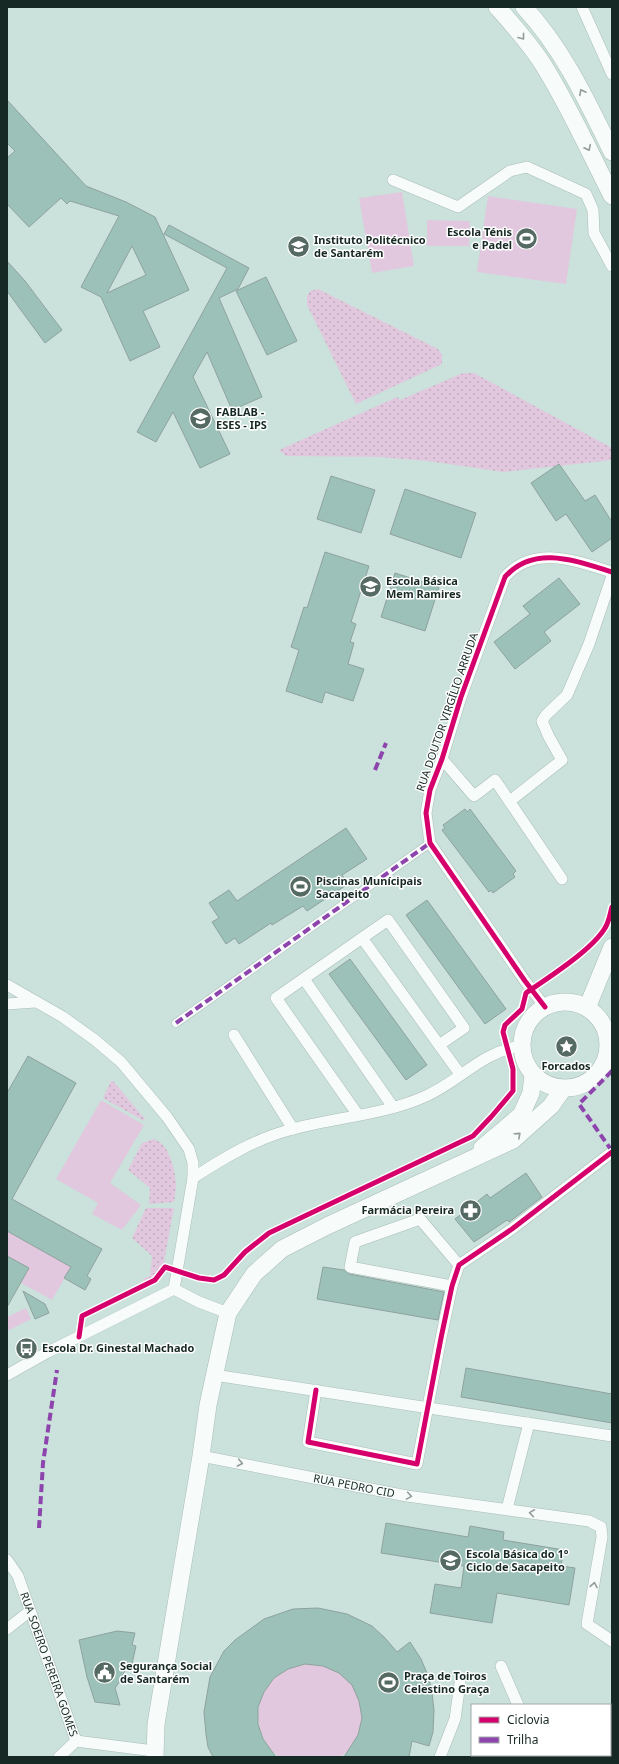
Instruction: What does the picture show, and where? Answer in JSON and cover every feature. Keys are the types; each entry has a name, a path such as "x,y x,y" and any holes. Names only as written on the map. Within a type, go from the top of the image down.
{"main road":[{"path":"497,7 544,66 574,119 612,196"},
{"path":"524,7 543,28 573,75 612,152"},
{"path":"587,1008 612,947"},
{"path":"559,1002 573,1003 587,1008 598,1017 606,1029 609,1043 607,1057 601,1070 590,1081 577,1087 563,1089 546,1085 533,1075 524,1062 521,1046 524,1030 532,1017 545,1007 559,1002"},
{"path":"471,1158 497,1134 522,1115 532,1093 533,1075"},
{"path":"155,1754 156,1724 214,1375 228,1313 254,1274 282,1249 471,1158 513,1140 551,1106 563,1089"}],"street":[{"path":"582,7 612,74"},
{"path":"393,180 458,207 510,170 527,167 586,194 593,210 594,233 612,266"},
{"name":"RUA DOUTOR VIRGÍLIO ARRUDA","path":"545,1007 525,981 430,843 426,813 430,790 442,759 461,698 505,577 514,567 533,559 555,557 580,562 612,572"},
{"path":"510,801 562,760 542,721 546,715 567,695 589,644 612,576"},
{"path":"442,759 474,796 495,780 562,879"},
{"path":"176,1023 430,843"},
{"path":"358,1115 276,998 388,920 464,1028 439,1044"},
{"path":"362,938 460,1074"},
{"path":"304,979 393,1107"},
{"path":"8,986 62,1017 95,1040 121,1062 167,1117 189,1149 193,1163 194,1178 174,1288"},
{"path":"7,1004 34,1002"},
{"path":"234,1035 293,1129"},
{"path":"194,1178 236,1151 293,1129 393,1107 426,1096 494,1053 507,1048 521,1046"},
{"path":"316,1390 308,1442 417,1464 429,1408 441,1338 452,1286 459,1265 512,1229 612,1152"},
{"path":"452,1286 350,1267 355,1242 420,1219 459,1265"},
{"path":"174,1288 199,1302 228,1313"},
{"path":"7,1375 48,1352 174,1288"},
{"path":"214,1375 612,1436"},
{"path":"507,1509 529,1423"},
{"name":"RUA PEDRO CID","path":"201,1456 407,1496 589,1521 601,1527 602,1537 587,1624 612,1641"},
{"name":"RUA SOEIRO PEREIRA GOMES","path":"7,1560 18,1576 76,1741 155,1754"},
{"path":"7,1629 30,1611"},
{"path":"501,1666 518,1704"},
{"path":"440,1757 455,1719 460,1683"},
{"path":"59,1757 76,1741"}],"shaded area":[{"path":"402,192 414,266 372,273 359,198"},
{"name":"Escola Ténis e Padel","path":"488,196 577,209 566,284 477,272"},
{"name":"Escola Ténis e Padel","path":"427,220 470,221 469,246 427,246"},
{"path":"318,289 438,349 442,355 442,364 356,404 307,305 307,296 310,291"},
{"path":"463,373 474,373 612,448 612,460 503,472 428,461 378,457 286,456 279,450 397,397 400,400"},
{"path":"111,1081 113,1081 145,1119 144,1121 103,1098"},
{"path":"101,1100 144,1125 110,1183 141,1205 122,1230 92,1214 98,1203 56,1179"},
{"path":"153,1139 159,1141 163,1145 173,1164 176,1184 174,1202 149,1204 150,1188 128,1170 142,1143"},
{"path":"146,1208 174,1208 163,1267 156,1277 145,1284 143,1279 150,1276 152,1256 132,1238"},
{"path":"8,1232 71,1267 52,1300 21,1283 29,1268 7,1256"},
{"path":"26,1308 31,1319 7,1331 7,1317"},
{"path":"305,1664 323,1666 339,1673 352,1685 359,1701 362,1718 358,1735 349,1750 340,1757 279,1757 264,1740 260,1730 258,1719 259,1708 267,1687 274,1678 281,1673"}],"building":[{"path":"7,100 86,186 126,202 155,217 189,290 143,311 160,347 130,361 101,297 81,287 119,216 70,201 67,204 61,198 29,227 7,204 7,158 15,151 7,143","holes":["132,246 146,275 107,293"]},
{"path":"169,225 249,268 238,289 219,298 262,397 232,410 207,352 193,377 230,454 200,468 173,412 156,442 137,432 227,268 164,234"},
{"path":"7,261 25,281 62,330 45,343 7,291"},
{"path":"266,277 297,341 267,355 236,291"},
{"path":"559,464 585,501 595,495 612,522 612,538 592,552 566,514 556,521 531,483"},
{"path":"331,476 375,490 361,533 317,519"},
{"path":"405,489 476,513 461,558 390,534"},
{"path":"325,552 369,566 351,622 356,624 350,642 354,643 348,664 364,669 353,701 325,692 322,703 286,691 299,650 291,647 304,607 307,608"},
{"path":"395,573 439,587 425,631 381,617"},
{"path":"559,578 580,604 544,632 551,641 515,669 494,642 530,614 523,606"},
{"path":"465,809 467,812 470,809 516,871 513,874 515,877 493,893 491,890 489,892 442,830 445,828 443,825"},
{"name":"Piscinas Munícipais Sacapeito","path":"346,828 367,859 342,875 348,884 307,911 303,906 272,925 271,923 239,944 235,938 226,944 212,922 219,918 209,903 229,890 237,901"},
{"path":"427,900 506,1009 485,1024 406,915"},
{"path":"350,959 427,1065 406,1080 329,974"},
{"path":"28,1056 76,1083 12,1199 102,1249 87,1276 91,1279 85,1290 64,1278 71,1267 7,1231 7,1093"},
{"path":"526,1173 542,1197 509,1222 507,1220 474,1242 455,1219 487,1194 490,1198"},
{"path":"7,1256 29,1268 7,1307"},
{"path":"323,1267 344,1270 349,1274 444,1292 438,1320 317,1299"},
{"path":"23,1291 45,1304 49,1313 35,1319"},
{"path":"466,1368 612,1394 612,1423 461,1397"},
{"path":"386,1523 468,1537 470,1526 504,1532 503,1540 564,1550 561,1566 575,1568 569,1605 497,1593 492,1623 430,1613 435,1584 461,1588 464,1566 381,1553"},
{"name":"Praça de Toiros Celestino Graça","path":"318,1608 347,1614 372,1626 397,1652 410,1642 421,1659 429,1678 432,1693 434,1710 433,1732 429,1746 412,1741 409,1757 344,1757 358,1735 362,1718 359,1701 352,1685 339,1673 323,1666 305,1664 288,1669 274,1678 264,1692 258,1707 258,1724 263,1739 276,1757 213,1757 208,1747 204,1712 210,1677 224,1651 235,1640 264,1619 293,1609"},
{"name":"Segurança Social de Santarém","path":"117,1631 135,1633 132,1645 136,1646 131,1668 126,1668 115,1688 120,1705 95,1702 87,1677 79,1640"}],"marked path":[{"path":"375,770 386,743"},
{"path":"176,1023 430,843"},
{"path":"612,1071 579,1104 612,1151"},
{"path":"39,1528 43,1463 57,1370"}],"cycle path":[{"path":"545,1007 525,981 430,843 426,813 430,790 442,759 461,697 505,577 516,567 529,561 542,558 570,560 612,572"},
{"path":"79,1337 82,1316 155,1280 165,1267 199,1278 214,1280 224,1275 245,1252 269,1233 473,1136 513,1091 513,1069 503,1032 505,1025 522,1009 526,993 569,963 599,936 608,923 612,907"},
{"path":"316,1390 308,1442 417,1464 441,1338 452,1286 459,1265 512,1229 612,1152"}],"place":[{"name":"Escola Ténis e Padel","path":"527,238"},
{"name":"Instituto Politécnico de Santarém","path":"298,246"},
{"name":"FABLAB - ESES - IPS","path":"201,418"},
{"name":"Escola Básica Mem Ramires","path":"371,587"},
{"name":"Piscinas Munícipais Sacapeito","path":"300,887"},
{"name":"Forcados","path":"566,1046"},
{"name":"Farmácia Pereira","path":"470,1210"},
{"name":"Escola Dr. Ginestal Machado","path":"26,1348"},
{"name":"Escola Básica do 1° Ciclo de Sacapeito","path":"451,1560"},
{"name":"Segurança Social de Santarém","path":"105,1672"},
{"name":"Praça de Toiros Celestino Graça","path":"389,1682"}]}
